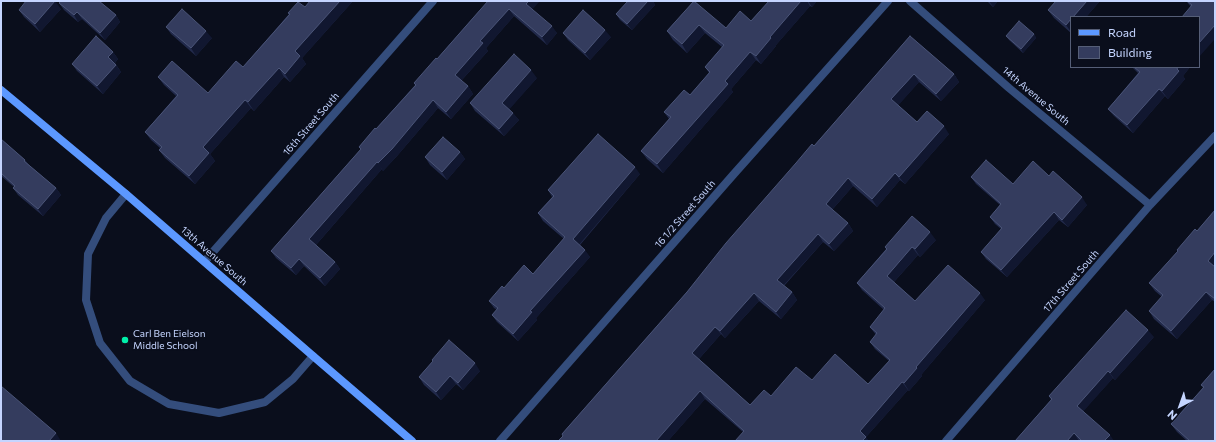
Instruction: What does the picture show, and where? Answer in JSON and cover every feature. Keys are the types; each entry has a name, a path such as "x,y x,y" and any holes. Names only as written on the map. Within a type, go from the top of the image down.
{"main road":[{"name":"13th Avenue South","path":"1,90 204,260 412,441"}],"street":[{"name":"16th Street South","path":"204,260 432,1"},
{"name":"16 1/2 Street South","path":"500,441 727,181 888,1"},
{"name":"14th Avenue South","path":"910,1 1009,88 1150,205"},
{"name":"17th Street South","path":"946,441 1150,205 1215,136"},
{"path":"126,194 106,218 88,254 86,300 100,343 130,381 169,404 219,413 265,402 293,378 313,356"}],"building":[{"path":"26,1 55,1 35,24 19,10"},
{"path":"61,1 99,1 116,15 100,33 77,12 74,15 59,3"},
{"path":"310,1 340,1 295,51 300,56 285,74 279,68 248,102 245,100 203,147 209,153 189,176 159,150 162,147 145,132 178,95 158,77 172,61 208,93 236,61 243,67 290,14 288,13 298,2 305,7"},
{"path":"488,1 529,1 526,4 552,26 542,37 509,9 480,41 483,43 455,75 468,86 446,112 433,100 392,149 378,163 377,162 309,239 335,262 320,278 299,259 291,268 271,251 361,149 359,147 375,128 376,129 416,85 414,83"},
{"path":"628,1 648,1 627,24 616,14"},
{"path":"694,1 726,28 740,11 751,21 769,1 801,1 756,56 750,52 725,81 728,84 657,164 641,151 671,117 664,112 684,90 690,95 710,72 705,67 724,45 699,25 682,44 667,31"},
{"path":"1056,1 1087,1 1074,16 1070,16 1070,20 1066,25 1048,10"},
{"path":"1187,1 1215,1 1215,25 1200,42 1200,16 1183,16 1192,5"},
{"path":"182,9 206,31 191,48 166,27"},
{"path":"583,10 605,30 585,53 563,33"},
{"path":"1019,21 1034,34 1021,49 1006,36"},
{"path":"96,36 113,52 108,57 116,65 97,86 72,64"},
{"path":"910,36 954,74 936,94 914,74 891,99 917,122 927,111 944,126 899,177 895,173 872,199 848,178 826,204 848,223 829,244 818,234 777,280 792,292 776,312 754,293 720,331 715,327 692,353 750,405 764,390 771,396 796,367 812,380 835,354 868,384 890,360 870,342 877,333 870,327 885,308 857,283 887,249 885,247 912,216 930,232 915,249 912,247 887,276 915,301 948,265 980,293 904,383 902,382 860,431 866,437 862,441 735,441 744,431 700,391 656,441 558,441 563,436 562,434 687,292 726,243 812,144 814,146"},
{"path":"514,54 531,70 502,103 513,113 499,129 470,103"},
{"path":"1135,68 1178,68 1179,71 1162,91 1159,89 1127,125 1108,109 1140,72"},
{"path":"598,134 635,167 573,239 585,250 530,311 532,312 513,334 492,315 498,308 489,301 502,286 504,288 524,265 533,274 565,237 538,213 554,196 548,190"},
{"path":"443,137 460,152 442,172 425,157"},
{"path":"1,139 56,188 38,209 13,188 15,186 1,173"},
{"path":"986,160 1013,184 1033,161 1049,176 1053,171 1082,197 1062,220 1054,212 1001,270 981,252 1002,228 990,217 1001,204 971,177"},
{"path":"1215,210 1215,252 1208,261 1215,267 1215,299 1206,292 1171,331 1149,311 1163,295 1149,283 1178,251 1177,250 1195,229 1197,231"},
{"path":"1126,310 1148,330 1110,373 1108,371 1077,406 1110,435 1104,441 1082,441 1074,433 1067,441 1015,441 1052,399 1049,396"},
{"path":"449,340 475,363 458,383 450,376 436,392 419,377"},
{"path":"1215,369 1215,441 1190,441 1171,424 1204,387 1201,385"},
{"path":"1,386 56,433 49,441 1,441"}],"place":[{"name":"Carl Ben Eielson Middle School","path":"125,340"}]}
